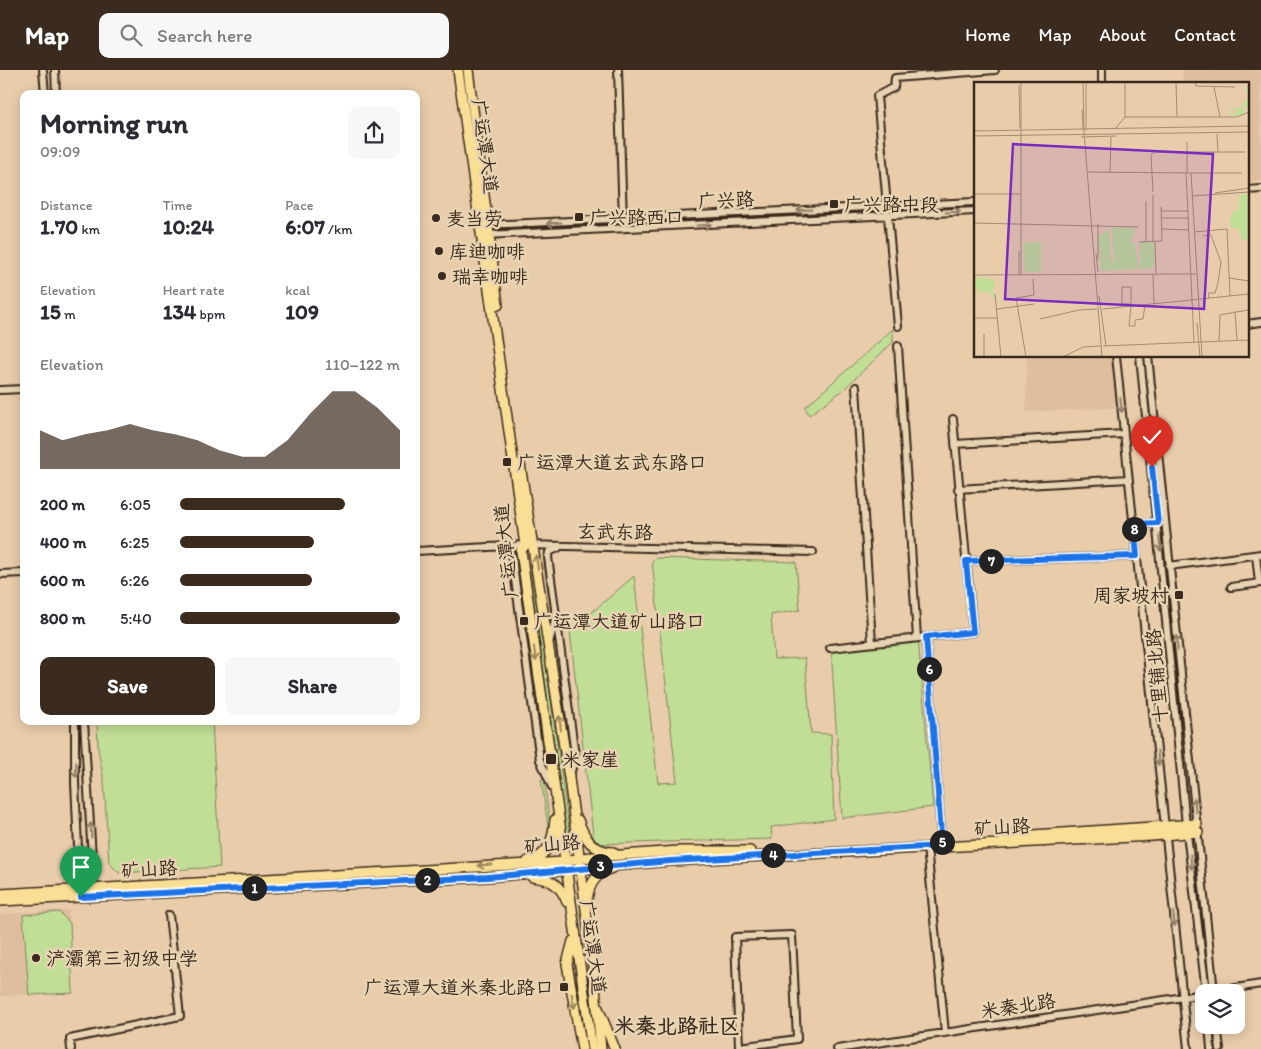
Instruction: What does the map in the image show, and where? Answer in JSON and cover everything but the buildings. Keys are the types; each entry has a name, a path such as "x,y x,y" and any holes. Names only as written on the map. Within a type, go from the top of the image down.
{"main road":[{"name":"广运潭大道","path":"458,70 573,804 592,956 595,1001 593,1027"},
{"name":"广运潭大道","path":"468,70 484,230 524,545 520,551 556,809 566,866 574,936 593,1027"},
{"path":"573,804 585,838 593,847 603,851 633,854"},
{"path":"512,864 536,859 548,849 553,838 556,809"},
{"name":"矿山路","path":"94,892 507,875 633,854 679,851 724,852 942,844 1198,828"},
{"name":"矿山路","path":"579,863 625,864 927,847 942,844"},
{"name":"矿山路","path":"0,901 80,893 512,864 566,866"},
{"path":"586,911 589,890 596,877 603,872 625,864"},
{"path":"507,875 541,878 555,882 563,892 573,920"},
{"name":"矿山路","path":"0,894 80,893"},
{"path":"574,936 567,964 582,1049"},
{"path":"595,1001 615,1049"},
{"path":"592,1049 593,1027"},
{"path":"593,1027 601,1049"}],"street":[{"path":"44,70 45,90"},
{"path":"55,70 56,90"},
{"path":"618,70 623,220"},
{"path":"898,326 877,96 894,87 895,78 995,70"},
{"path":"1248,190 1261,189"},
{"name":"广兴路","path":"484,230 623,220 974,202"},
{"name":"广兴路","path":"484,230 887,216 974,211"},
{"path":"1248,324 1261,322"},
{"path":"898,346 917,638"},
{"path":"1116,358 1188,1049"},
{"name":"十里铺北路","path":"1140,358 1204,984"},
{"name":"十里铺北路","path":"1148,358 1198,828 1212,984"},
{"path":"856,387 872,643"},
{"path":"0,390 20,389"},
{"path":"830,648 973,632 958,489 953,419"},
{"path":"955,444 1124,434"},
{"path":"958,489 1128,479"},
{"path":"1134,524 1158,523"},
{"name":"玄武东路","path":"420,551 524,545 812,552"},
{"path":"566,546 553,549 548,554 575,755 569,778"},
{"path":"499,547 509,550 512,558 540,760 553,788"},
{"path":"1169,566 1259,554 1260,583 1231,587"},
{"path":"966,561 1137,556"},
{"path":"0,574 20,573"},
{"path":"549,644 556,616"},
{"path":"926,637 942,844"},
{"path":"75,725 75,782 80,893"},
{"path":"84,725 94,892"},
{"path":"927,847 945,1033"},
{"path":"71,1049 70,1039 180,1016 169,916"},
{"path":"792,935 798,1039 739,1048 735,937 792,935"},
{"path":"1245,987 1261,984"},
{"name":"米秦北路","path":"837,1049 885,1045 945,1033 1195,995"},
{"path":"1210,1034 1211,1049"},
{"path":"1218,1034 1220,1049"}],"shaded area":[{"path":"1182,70 1261,70 1261,181 1248,182 1248,82 1183,82"},
{"path":"1027,358 1111,358 1116,408 1026,412"},
{"name":"浐灞第三初级中学","path":"69,910 73,993 0,996 0,914"}],"green space":[{"path":"893,329 893,342 843,390 809,415 805,407"},
{"path":"546,554 554,614 551,615 543,555"},
{"path":"655,558 796,562 800,610 771,615 774,659 805,658 811,733 831,734 834,819 771,827 772,839 594,844 570,631 634,576 658,783 677,782 652,561"},
{"path":"529,565 532,565 571,844 568,844"},
{"path":"554,635 557,635 572,747 570,747"},
{"path":"918,638 933,807 842,818 831,648"},
{"path":"97,725 212,725 220,867 119,873 109,863 104,782 98,748"},
{"path":"541,779 544,779 551,833 549,833"},
{"name":"浐灞第三初级中学","path":"59,912 70,923 73,993 29,995 23,915"}],"place":[{"name":"广兴路中段","path":"834,204"},
{"name":"广兴路西口","path":"579,217"},
{"name":"麦当劳","path":"436,218"},
{"name":"库迪咖啡","path":"439,251"},
{"name":"瑞幸咖啡","path":"442,276"},
{"name":"广运潭大道玄武东路口","path":"507,462"},
{"name":"周家坡村","path":"1179,595"},
{"name":"广运潭大道矿山路口","path":"524,621"},
{"name":"米家崖","path":"551,759"},
{"name":"浐灞第三初级中学","path":"36,958"},
{"name":"广运潭大道米秦北路口","path":"564,987"}],"district":[{"name":"米秦北路社区","path":"677,1025"}],"route":[{"path":"81,897 487,877 567,871 580,867 942,846 926,637 973,632 966,561 1137,556 1134,524 1158,523 1152,467"}]}
